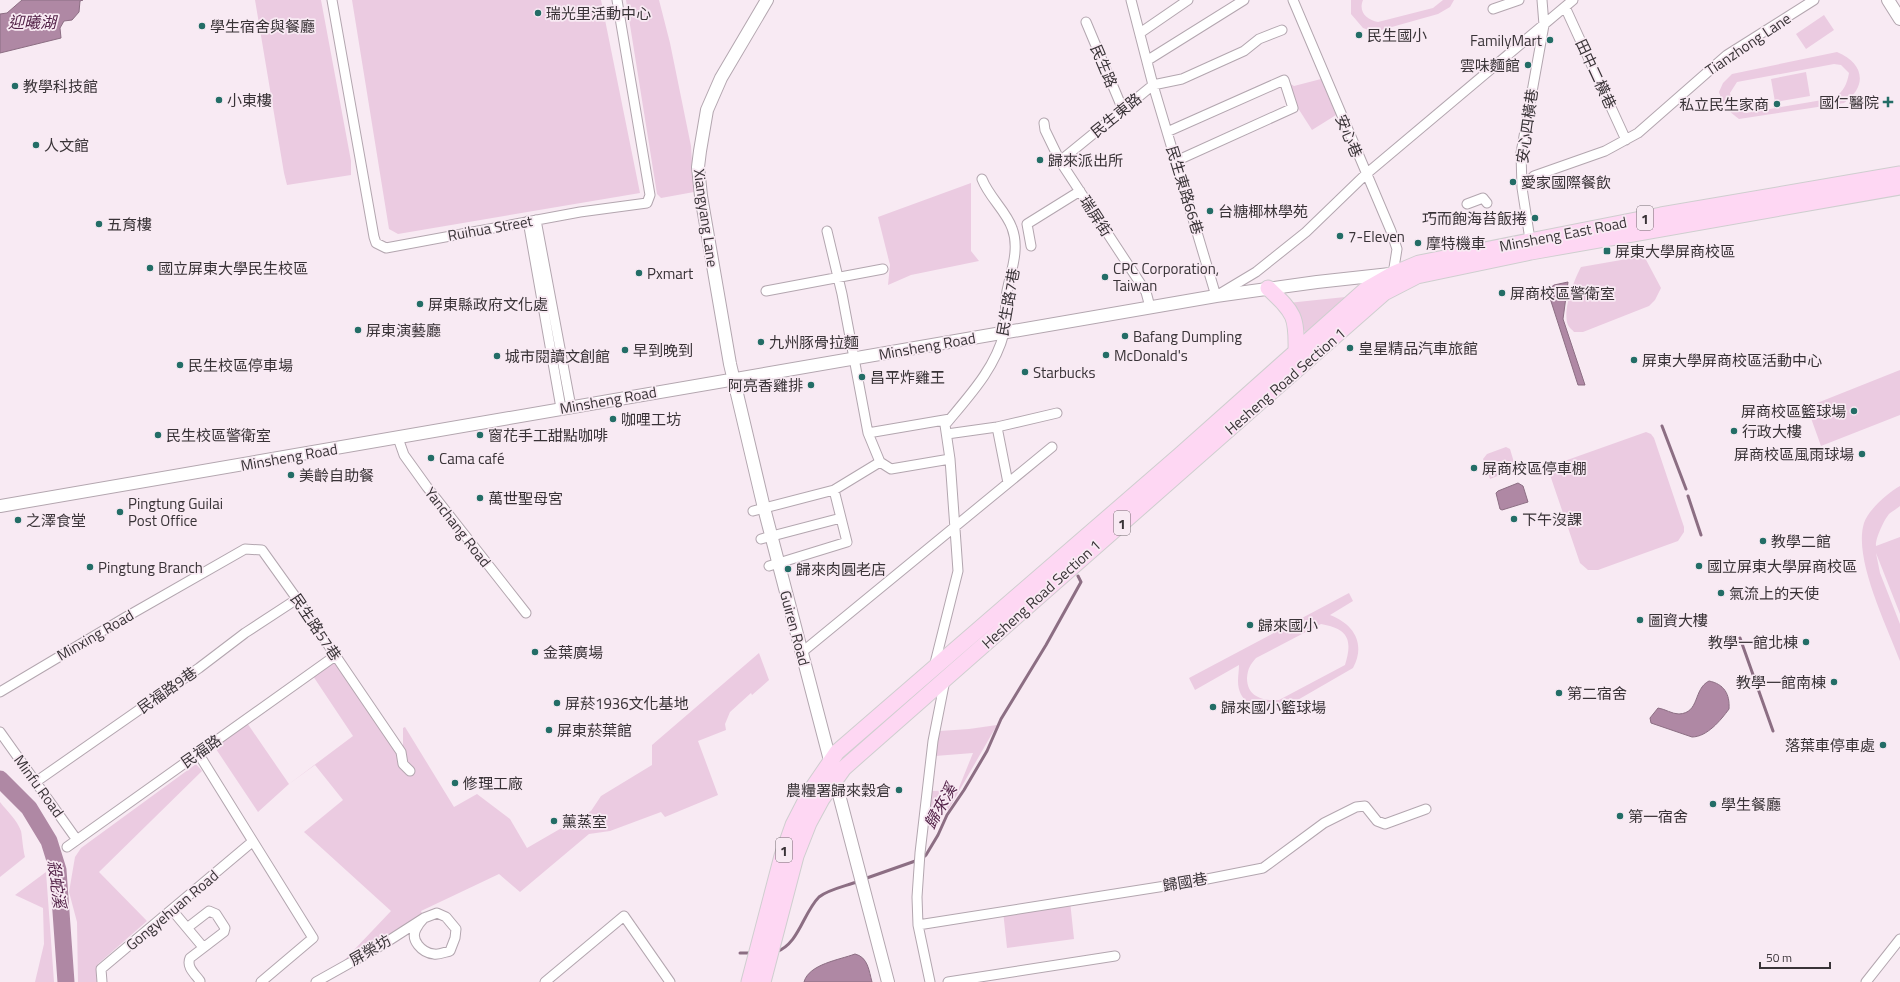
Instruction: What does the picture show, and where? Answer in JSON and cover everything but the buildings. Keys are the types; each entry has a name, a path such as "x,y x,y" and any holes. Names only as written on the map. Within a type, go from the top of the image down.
{"main road":[{"name":"Minsheng East Road","path":"1417,276 1531,246 1661,215 1900,174"},
{"name":"Minsheng East Road","path":"1393,274 1418,263 1900,187"},
{"name":"Hesheng Road Section 1","path":"763,982 763,954 782,856 793,825 812,790 837,752 1296,352 1365,290 1393,274"},
{"name":"Hesheng Road Section 1","path":"749,982 763,954 796,856 809,823 844,768 1384,293 1417,276"},
{"path":"1268,288 1290,309 1294,316 1296,328 1296,352"}],"street":[{"name":"Ruihua Street","path":"332,0 363,182 376,243 386,248 532,221 647,202 650,195 617,0"},
{"name":"Xiangyang Lane","path":"733,379 702,203 698,167 707,110 712,96 767,0"},
{"path":"1131,0 1148,60 1153,85 1182,79 1244,51 1259,39 1282,30"},
{"path":"1140,32 1188,0"},
{"path":"1148,60 1244,0"},
{"name":"安心巷","path":"1293,0 1365,175 1391,231 1397,249 1393,274"},
{"path":"1493,9 1519,0"},
{"name":"安心四橫巷","path":"1531,246 1522,188 1521,153 1544,24 1542,0"},
{"path":"1216,296 1256,272 1306,232 1365,175 1573,0"},
{"name":"Tianzhong Lane","path":"1522,188 1534,176 1605,151 1638,133 1727,55 1814,0"},
{"path":"1888,0 1900,19"},
{"name":"田中二橫巷","path":"1565,7 1626,140"},
{"name":"民生路","path":"1086,22 1123,110"},
{"path":"1167,132 1284,80 1293,108 1176,161"},
{"name":"民生東路","path":"1060,160 1153,85"},
{"name":"民生東路66巷","path":"1153,85 1216,296"},
{"name":"瑞屏街","path":"1044,123 1044,130 1060,160 1146,292 1150,307"},
{"name":"民生路7巷","path":"934,667 958,571 956,525 950,459 945,425 988,370 997,354 1004,332 1007,293 1014,263 1015,244 1012,228 982,179"},
{"path":"1031,246 1027,224 1080,191"},
{"path":"1467,204 1483,198 1487,203"},
{"path":"532,221 566,408"},
{"path":"827,231 842,294 868,433 880,462 891,469 950,459"},
{"path":"766,291 883,269"},
{"name":"Minsheng East Road","path":"1216,296 1268,288 1393,274 1417,276"},
{"name":"Minsheng Road","path":"0,506 1216,296"},
{"name":"Guiren Road","path":"733,379 758,510 773,565 801,653 831,761 888,982"},
{"path":"946,434 997,427 1057,413"},
{"path":"868,433 950,419"},
{"path":"997,427 1008,483"},
{"name":"Yanchang Road","path":"398,438 404,455 427,487 526,613"},
{"path":"801,653 1052,447"},
{"path":"758,510 834,490 880,462"},
{"path":"773,565 847,542 834,490"},
{"path":"766,537 841,518"},
{"name":"民生路57巷","path":"191,580 245,549 262,550 298,599 401,752 403,764 410,771"},
{"name":"Minxing Road","path":"0,692 119,620 191,580"},
{"name":"民福路9巷","path":"37,781 199,668 244,633 298,599"},
{"name":"民福路","path":"67,847 335,656"},
{"path":"930,982 918,925 920,853 935,724 945,680 934,667"},
{"name":"Minfu Road","path":"0,732 37,781 77,840"},
{"path":"198,753 313,938 261,982"},
{"name":"歸國巷","path":"918,925 1197,881 1263,868 1324,823 1356,807 1365,806 1377,821 1385,824 1426,809"},
{"name":"Gongyehuan Road","path":"102,982 101,969 252,842"},
{"path":"172,910 203,947"},
{"path":"187,928 209,911 216,914 223,922 225,928 224,932 193,955 188,962 196,980"},
{"name":"屏榮坊","path":"316,982 382,945 424,918 437,913 446,917 453,923 456,929 455,938 450,951 434,954 424,950 417,943 414,937 416,929 424,918"},
{"path":"545,982 624,916 670,982"},
{"path":"1866,982 1900,939"},
{"path":"948,982 1115,956"}],"shaded area":[{"path":"255,0 321,0 351,161 351,175 287,185"},
{"path":"352,0 601,0 640,193 398,234 389,229"},
{"path":"626,0 659,0 670,43 691,146 694,192 661,198 657,194"},
{"path":"1351,0 1363,0 1362,8 1364,15 1378,22 1433,8 1443,0 1454,0 1450,7 1438,14 1374,32 1363,28 1351,14"},
{"path":"1824,15 1834,30 1806,49 1796,34"},
{"path":"1837,52 1853,62 1860,75 1857,89 1844,103 1739,119 1726,107 1719,92 1723,83 1732,74","holes":["1834,64 1841,65 1849,73 1843,90 1834,98 1746,113 1735,105 1731,97 1730,93 1737,82"]},
{"path":"1806,72 1810,96 1775,102 1771,79"},
{"path":"1321,79 1336,115 1312,130 1296,105 1289,83 1294,86"},
{"path":"971,183 971,251 979,261 911,275 888,285 890,265 878,217"},
{"path":"1644,256 1661,288 1655,300 1649,306 1583,332 1574,332 1568,325 1567,312 1572,287 1581,267"},
{"path":"1345,297 1305,333 1300,318 1288,303"},
{"name":"屏商校區籃球場","path":"1900,370 1900,415 1821,446 1807,407"},
{"path":"1646,432 1651,434 1654,438 1684,527 1684,532 1678,541 1598,570 1588,570 1580,563 1549,472 1556,464"},
{"path":"1506,447 1510,449 1516,469 1490,479 1483,459 1487,454"},
{"path":"1900,486 1900,506 1889,514 1878,534 1876,546 1900,537 1900,614 1876,553 1880,573 1900,624 1900,661 1867,573 1863,554 1862,538 1864,523 1874,507 1890,492"},
{"path":"1349,593 1353,601 1330,615 1346,624 1355,636 1358,643 1358,651 1357,659 1353,668 1282,709 1259,708 1252,705 1242,696 1238,681 1239,665 1195,690 1189,678","holes":["1321,624 1343,632 1348,642 1345,665 1279,700 1267,700 1253,694 1250,690 1247,678 1250,667 1256,658"]},
{"path":"759,653 769,680 752,695 751,693 730,712 725,724 726,730 698,741 718,795 665,817 661,812 610,831 589,834 520,892 499,874 421,911 424,918 335,970 391,911 304,832 343,800 315,765 289,784 353,736 311,673 335,656 403,757 403,728 405,727 454,807 477,794 510,819 527,848 591,811 601,796 652,765 652,745"},
{"path":"245,720 289,784 258,812 212,743"},
{"path":"997,725 947,812 928,814 932,791 958,790 973,753 935,756 940,731"},
{"path":"196,764 202,771 99,872 147,921 98,964 96,972 97,982 78,982 77,922 69,892 75,857 81,848"},
{"path":"0,802 14,819 21,831 25,857 0,877"},
{"path":"46,872 54,982 35,982 44,944 43,908 15,895"},
{"path":"1070,901 1074,939 1007,948 1003,911"}],"water":[{"name":"迎曦湖","path":"22,0 83,0 80,1 79,12 72,20 64,21 60,28 61,38 0,53 0,14 7,13"},
{"path":"1568,282 1563,319 1585,385 1578,385 1549,295 1549,289 1554,285"},
{"path":"1518,483 1523,486 1528,502 1502,510 1500,509 1496,493"},
{"path":"1709,681 1714,682 1725,690 1729,709 1718,723 1708,731 1692,737 1651,723 1650,718 1658,708 1679,714 1686,713 1694,705 1701,689"},
{"path":"855,954 863,958 865,961 869,969 872,982 804,982 807,976 818,967"}],"waterway":[{"path":"1662,426 1686,489"},
{"path":"1688,496 1701,535"},
{"name":"歸來溪","path":"864,879 921,859 926,855 938,835 947,815 987,751 1001,719 1046,645 1081,582 1078,576"},
{"path":"1740,638 1773,731"},
{"name":"殺蛇溪","path":"0,779 29,808 49,841 58,870 66,982"},
{"name":"歸來溪","path":"776,952 784,948 790,942 819,897 823,894 859,881"},
{"name":"歸來溪","path":"740,953 753,953"}],"place":[{"name":"瑞光里活動中心","path":"538,13"},
{"name":"學生宿舍與餐廳","path":"202,26"},
{"name":"民生國小","path":"1359,35"},
{"name":"FamilyMart","path":"1550,40"},
{"name":"雲味麵館","path":"1528,65"},
{"name":"教學科技館","path":"15,86"},
{"name":"小東樓","path":"219,100"},
{"name":"國仁醫院","path":"1888,102"},
{"name":"私立民生家商","path":"1777,104"},
{"name":"人文館","path":"36,145"},
{"name":"歸來派出所","path":"1040,160"},
{"name":"愛家國際餐飲","path":"1513,182"},
{"name":"台糖椰林學苑","path":"1210,211"},
{"name":"巧而飽海苔飯捲","path":"1535,218"},
{"name":"五育樓","path":"99,224"},
{"name":"7-Eleven","path":"1340,236"},
{"name":"摩特機車","path":"1418,243"},
{"name":"屏東大學屏商校區","path":"1607,251"},
{"name":"國立屏東大學民生校區","path":"150,268"},
{"name":"Pxmart","path":"639,273"},
{"name":"CPC Corporation, Taiwan","path":"1105,277"},
{"name":"屏商校區警衛室","path":"1502,293"},
{"name":"屏東縣政府文化處","path":"420,304"},
{"name":"屏東演藝廳","path":"358,330"},
{"name":"Bafang Dumpling","path":"1125,336"},
{"name":"九州豚骨拉麵","path":"761,342"},
{"name":"皇星精品汽車旅館","path":"1350,348"},
{"name":"早到晚到","path":"625,350"},
{"name":"McDonald's","path":"1106,355"},
{"name":"城市閱讀文創館","path":"497,356"},
{"name":"屏東大學屏商校區活動中心","path":"1634,360"},
{"name":"民生校區停車場","path":"180,365"},
{"name":"Starbucks","path":"1025,372"},
{"name":"昌平炸雞王","path":"862,377"},
{"name":"阿亮香雞排","path":"811,385"},
{"name":"屏商校區籃球場","path":"1854,411"},
{"name":"咖哩工坊","path":"613,419"},
{"name":"行政大樓","path":"1734,431"},
{"name":"民生校區警衛室","path":"158,435"},
{"name":"窗花手工甜點咖啡","path":"480,435"},
{"name":"屏商校區風雨球場","path":"1862,454"},
{"name":"Cama café","path":"431,458"},
{"name":"屏商校區停車棚","path":"1474,468"},
{"name":"美齡自助餐","path":"291,475"},
{"name":"萬世聖母宮","path":"480,498"},
{"name":"Pingtung Guilai Post Office","path":"120,512"},
{"name":"下午沒課","path":"1514,519"},
{"name":"之澤食堂","path":"18,520"},
{"name":"教學二館","path":"1763,541"},
{"name":"國立屏東大學屏商校區","path":"1699,566"},
{"name":"Pingtung Branch","path":"90,567"},
{"name":"歸來肉圓老店","path":"788,569"},
{"name":"氣流上的天使","path":"1721,593"},
{"name":"圖資大樓","path":"1640,620"},
{"name":"歸來國小","path":"1250,625"},
{"name":"教學一館北棟","path":"1806,642"},
{"name":"金葉廣場","path":"535,652"},
{"name":"教學一館南棟","path":"1834,682"},
{"name":"第二宿舍","path":"1559,693"},
{"name":"屏菸1936文化基地","path":"557,703"},
{"name":"歸來國小籃球場","path":"1213,707"},
{"name":"屏東菸葉館","path":"549,730"},
{"name":"落葉車停車處","path":"1883,745"},
{"name":"修理工廠","path":"455,783"},
{"name":"農糧署歸來穀倉","path":"899,790"},
{"name":"學生餐廳","path":"1713,804"},
{"name":"第一宿舍","path":"1620,816"},
{"name":"薰蒸室","path":"554,821"}]}
